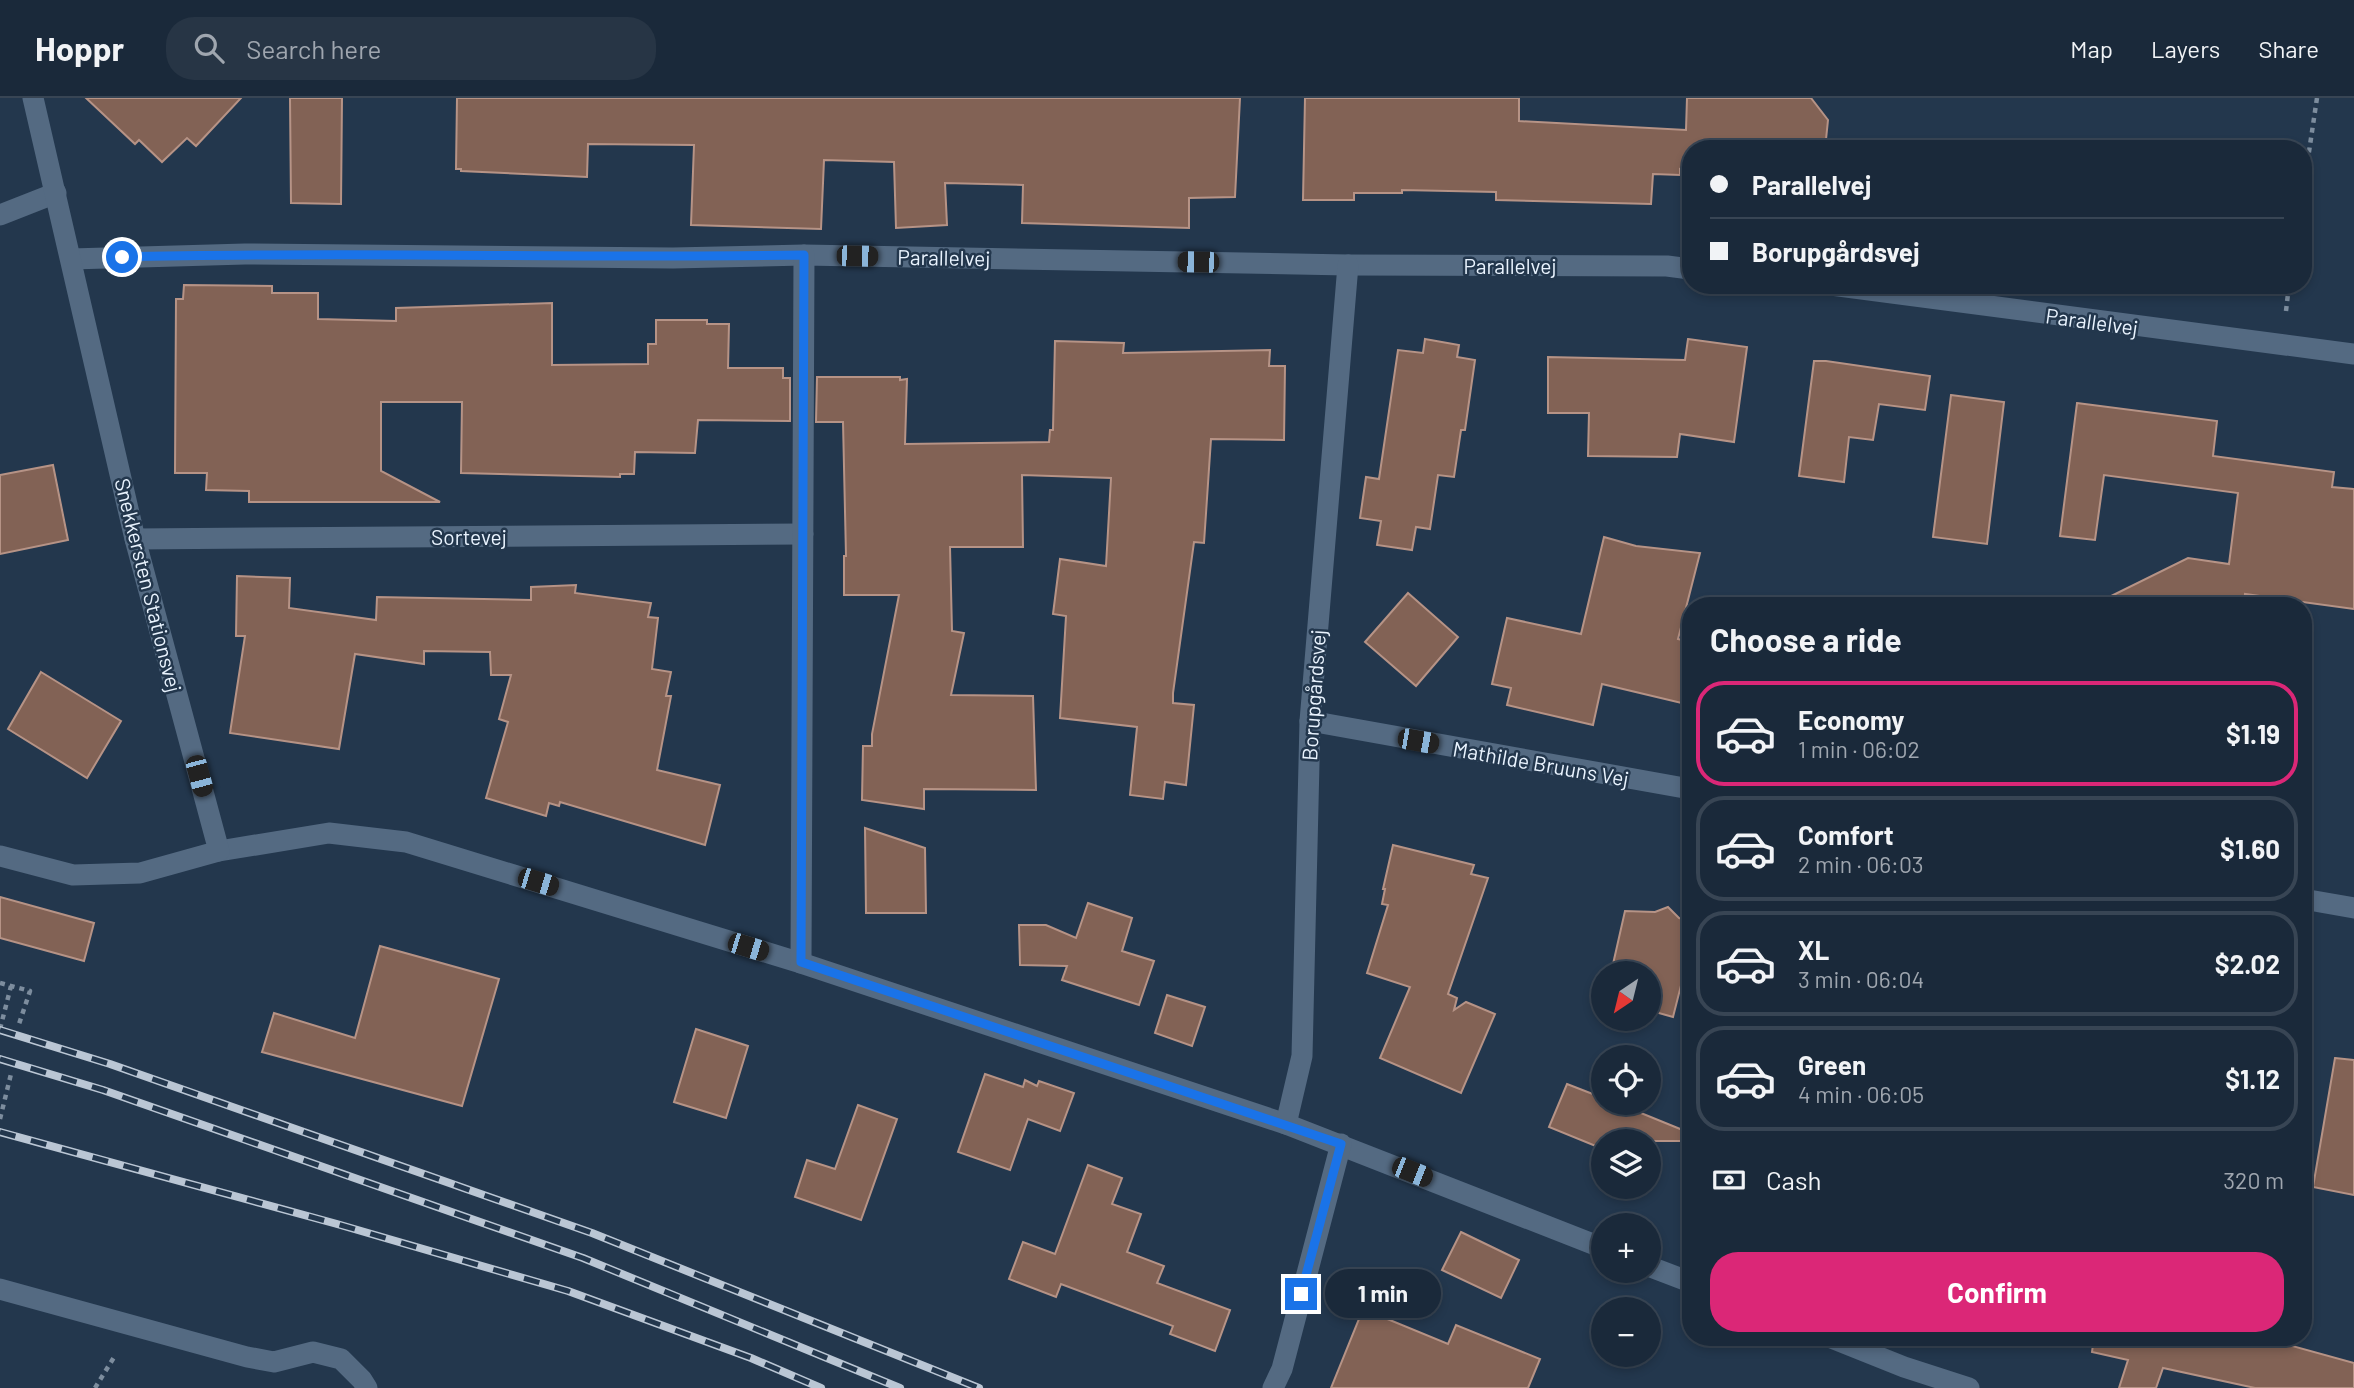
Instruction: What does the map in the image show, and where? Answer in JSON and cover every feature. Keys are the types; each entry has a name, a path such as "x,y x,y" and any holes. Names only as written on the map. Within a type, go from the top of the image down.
{"street":[{"name":"Snekkersten Stationsvej","path":"33,98 135,539 219,850"},
{"path":"0,215 56,193"},
{"name":"Parallelvej","path":"71,259 245,254 673,258 804,255 1682,268"},
{"path":"801,962 804,255"},
{"name":"Borupgårdsvej","path":"1286,1124 1303,1056 1310,721 1348,265"},
{"name":"Parallelvej","path":"1898,294 2354,354"},
{"name":"Sortevej","path":"135,539 803,534"},
{"name":"Mathilde Bruuns Vej","path":"1310,721 1682,788"},
{"path":"0,856 73,874 140,873 219,850 329,833 406,842 801,962 1286,1124 1591,1243"},
{"path":"2312,901 2354,908"},
{"path":"1273,1388 1282,1369 1341,1144"},
{"path":"1661,1271 1682,1279"},
{"path":"0,1289 247,1357 274,1362 313,1352 341,1359 367,1388"},
{"path":"1852,1346 1904,1367 1969,1388"}],"path":[{"path":"2311,140 2317,98"},
{"path":"0,983 30,991 19,1024"},
{"path":"0,1029 11,986"},
{"path":"0,1119 3,1093 11,1074"},
{"path":"95,1388 116,1355"}],"building":[{"path":"86,98 241,98 196,146 187,138 162,162 139,140 135,144"},
{"path":"290,98 342,98 341,204 291,203"},
{"path":"457,98 1240,98 1235,197 1189,198 1189,228 1022,223 1023,185 945,183 947,225 896,228 894,162 824,160 821,229 691,225 694,145 588,144 587,177 461,171 456,169"},
{"path":"1305,98 1519,98 1519,121 1686,130 1687,98 1811,98 1828,120 1826,140 1682,140 1680,175 1653,174 1651,204 1496,200 1496,192 1402,190 1402,193 1354,193 1354,200 1303,200"},
{"path":"184,285 272,286 272,293 318,293 318,319 396,321 396,308 552,303 552,365 648,364 648,344 656,344 656,320 707,320 707,324 729,324 728,368 783,368 783,378 790,378 790,421 698,420 695,453 635,452 634,474 620,474 620,477 461,473 462,402 381,402 381,471 440,502 249,502 249,491 206,490 207,473 175,473 176,299 183,299"},
{"path":"1425,339 1459,345 1457,357 1475,360 1465,430 1461,430 1454,477 1438,475 1430,529 1416,527 1412,550 1377,545 1381,521 1360,518 1366,477 1379,479 1398,350 1423,353"},
{"path":"1688,339 1747,347 1734,442 1680,434 1677,457 1588,456 1589,413 1548,413 1548,357 1685,360"},
{"path":"1055,341 1124,343 1123,353 1270,350 1269,366 1285,366 1284,440 1211,439 1204,543 1194,542 1173,693 1173,703 1194,705 1186,785 1165,782 1163,799 1130,795 1137,727 1060,718 1066,616 1053,614 1060,559 1106,566 1111,478 1022,475 1023,547 950,547 952,631 964,633 951,695 1033,696 1036,790 924,789 924,809 862,800 863,746 872,746 872,734 899,595 844,595 846,556 843,422 816,422 817,377 907,379 905,444 1049,442 1050,430 1053,430"},
{"path":"1814,361 1930,376 1925,410 1879,404 1873,440 1849,437 1844,482 1799,476"},
{"path":"1951,395 2004,402 1987,544 1933,537"},
{"path":"2077,403 2217,421 2213,456 2334,472 2332,487 2354,489 2354,609 2312,603 2312,597 2245,594 2245,597 2109,597 2188,558 2229,564 2238,493 2104,475 2095,540 2060,536"},
{"path":"53,465 68,540 0,554 0,475"},
{"path":"1604,537 1636,546 1700,553 1689,597 1682,597 1682,623 1678,639 1682,640 1682,703 1602,684 1593,725 1507,705 1511,688 1492,684 1507,618 1581,634"},
{"path":"237,576 290,578 289,608 376,620 377,597 531,600 531,587 576,585 575,593 651,603 648,617 658,618 652,669 671,672 666,696 671,696 657,770 720,785 705,845 560,802 559,806 549,803 546,816 486,798 508,722 499,719 511,675 491,675 490,652 424,651 424,664 355,654 339,749 230,733 245,636 236,636"},
{"path":"1408,593 1458,637 1416,686 1365,642"},
{"path":"41,672 121,721 87,778 8,729"},
{"path":"865,828 925,848 926,913 866,913"},
{"path":"1393,845 1474,865 1471,874 1488,878 1448,994 1457,998 1454,1010 1466,1002 1495,1014 1461,1093 1380,1058 1410,987 1367,973 1388,905 1382,904 1383,889"},
{"path":"0,897 94,923 84,961 0,938"},
{"path":"1088,903 1132,918 1122,951 1154,961 1139,1005 1062,980 1067,966 1020,965 1019,925 1046,925 1076,938"},
{"path":"1668,907 1682,919 1682,982 1673,1017 1661,1014 1661,961 1614,961 1625,911 1655,912"},
{"path":"380,946 499,979 462,1106 262,1052 274,1013 355,1038"},
{"path":"1167,995 1205,1007 1192,1046 1155,1033"},
{"path":"696,1029 748,1046 726,1118 674,1102"},
{"path":"2335,1058 2354,1060 2354,1195 2313,1187"},
{"path":"985,1074 1023,1087 1025,1080 1037,1086 1039,1081 1074,1093 1060,1131 1028,1119 1010,1170 958,1152"},
{"path":"1567,1084 1591,1093 1591,1115 1646,1115 1682,1130 1682,1141 1661,1141 1661,1129 1591,1129 1591,1144 1549,1127"},
{"path":"858,1105 897,1119 861,1220 795,1197 807,1160 835,1169"},
{"path":"1088,1165 1122,1178 1112,1204 1141,1214 1127,1252 1164,1266 1157,1283 1230,1310 1215,1351 1170,1334 1173,1326 1061,1284 1056,1297 1009,1279 1023,1242 1055,1254"},
{"path":"1461,1232 1519,1260 1501,1298 1442,1270"},
{"path":"1363,1309 1448,1344 1456,1325 1540,1359 1528,1388 1331,1388"},
{"path":"2093,1346 2293,1346 2354,1363 2354,1388 2255,1388 2163,1368 2156,1388 2119,1388 2128,1360 2092,1352"}],"railway":[{"path":"0,1030 110,1064 592,1233 979,1388"},
{"path":"0,1059 103,1090 583,1258 900,1388"},
{"path":"0,1132 337,1224 568,1291 751,1358 821,1388"}],"route":[{"path":"122,257 245,254 673,258 804,255 801,962 1341,1144 1301,1294"}]}
